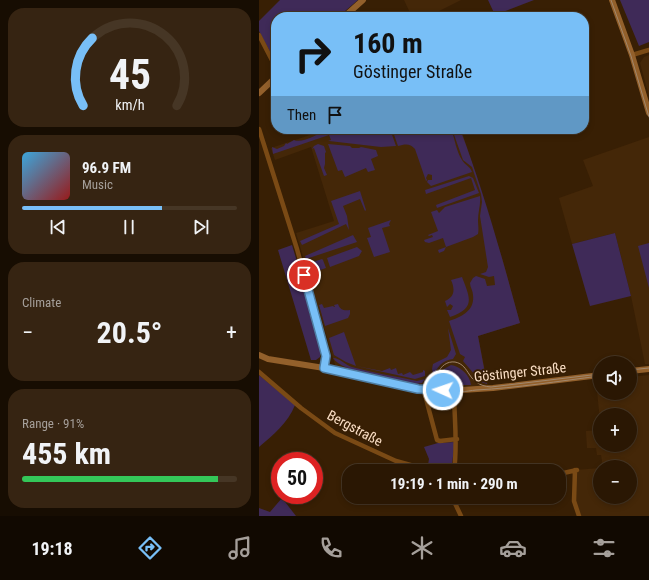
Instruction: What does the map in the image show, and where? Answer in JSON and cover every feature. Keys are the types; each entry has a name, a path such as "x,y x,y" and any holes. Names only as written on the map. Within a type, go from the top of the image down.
{"main road":[{"path":"350,12 363,0"},
{"path":"612,0 632,55 649,113"},
{"path":"259,93 271,82"},
{"name":"Göstinger Straße","path":"259,355 426,390 493,388 593,376"},
{"path":"637,371 649,370"}],"street":[{"path":"259,35 271,58"},
{"path":"632,55 649,50"},
{"path":"259,129 297,249 321,336 326,356 324,368"},
{"name":"Bergstraße","path":"259,372 301,408 335,433 396,461 407,464"},
{"path":"426,390 425,395 437,440 457,439"},
{"path":"454,390 453,401 457,439 455,464"},
{"path":"566,472 576,470 574,501 579,516"},
{"path":"455,504 461,516"}],"shaded area":[{"path":"280,0 358,0 344,12 271,12 271,54 259,31 259,21"},
{"path":"404,0 461,0 437,12 410,12"},
{"path":"488,0 534,0 503,12 494,12"},
{"path":"620,0 649,0 649,42 639,46"},
{"path":"649,55 649,96 640,63 644,57"},
{"path":"311,134 463,134 503,261 520,323 478,336 488,386 421,388 336,368 296,233 334,221 311,147 275,160 271,148"},
{"path":"392,134 396,146 381,147 328,141 331,140 329,135 273,154 272,147 277,149 294,140 302,141 316,135"},
{"path":"394,134 452,134 463,162 472,172 431,186 427,182 428,180 432,180 432,175 428,174 426,181 415,149 407,144 398,146"},
{"path":"454,134 462,134 469,153 492,225 520,323 478,336 487,384 481,382 463,361 465,357 460,354 449,321 458,318 472,305 473,295 470,283 473,278 476,276 485,279 487,286 495,285 494,276 489,277 480,274 486,272 488,267 480,216 482,202 481,194 472,167 463,160"},
{"path":"649,137 649,364 645,364 631,296 615,233 572,244 559,198 593,186 583,160"},
{"path":"318,144 324,146 326,152 324,168 327,175 324,176 314,148 312,149"},
{"path":"328,144 376,150 378,156 371,159 375,170 368,172 366,168 345,177 342,170 338,171"},
{"path":"469,176 473,178 479,193 437,208 436,205 475,190 471,178 426,194 425,190"},
{"path":"360,191 366,210 365,211 360,199 343,206 347,216 349,230 346,224 302,245 300,241 339,224 331,201"},
{"path":"480,196 478,234 446,247 443,238 429,243 425,242 424,240 433,237 432,235 428,235 438,231 431,212 437,210 439,213 445,207"},
{"path":"391,220 389,224 390,226 382,228 390,252 374,257 367,238 371,237 368,228"},
{"path":"615,233 631,296 590,306 572,244"},
{"path":"353,235 357,242 306,259 305,256"},
{"path":"649,243 649,288 638,246"},
{"path":"292,245 307,295 309,313 314,324 316,324 320,340 322,353 320,353 320,357 316,360 311,360 278,250"},
{"path":"357,247 362,251 359,256 330,267 327,258"},
{"path":"446,247 444,251 439,253 438,250"},
{"path":"322,259 326,268 314,272 315,276 313,277 307,264"},
{"path":"462,277 469,297 469,302 464,310 450,317 447,310 451,310 453,306 450,304 447,307 445,301 451,297 453,292 451,280"},
{"path":"322,304 324,308 335,307 334,305 338,304 343,310 350,310 350,314 348,318 325,326 319,305"},
{"path":"448,328 456,354 453,359 440,365 434,377 432,369 433,364 447,357 451,350"},
{"path":"344,332 356,366 334,355 329,338"},
{"path":"333,358 338,359 352,367 368,371 417,381 425,379 422,383 416,384 371,375 347,368"},
{"path":"451,365 458,367 464,372 469,378 471,385 449,385 443,378 440,378 444,369"},
{"path":"356,366 382,371 390,368 391,370 396,368 398,374 402,373 403,375 410,372 413,375 423,372 423,370 425,371 425,376 415,379"},
{"path":"259,375 295,405 284,423 259,447"},
{"path":"649,375 649,516 579,516 574,501 575,470 593,469 593,504 637,504 637,460 602,460 601,455 597,455 597,452 637,452 637,408 599,408 598,400 637,400 637,376"},
{"path":"593,430 593,448 587,448 586,431"},
{"path":"455,442 452,464 428,464 429,459 424,447 438,443"},
{"path":"277,504 287,504 296,516 259,516 259,508 270,512"}],"tram line":[{"path":"611,0 631,56 649,117"},
{"path":"593,375 491,387 477,383 460,364 449,362 441,368 437,378 440,387 445,390 456,392 522,386 593,377"},
{"path":"637,369 649,368"}],"route":[{"path":"304,275 326,356 324,368 418,389 443,390"}]}
